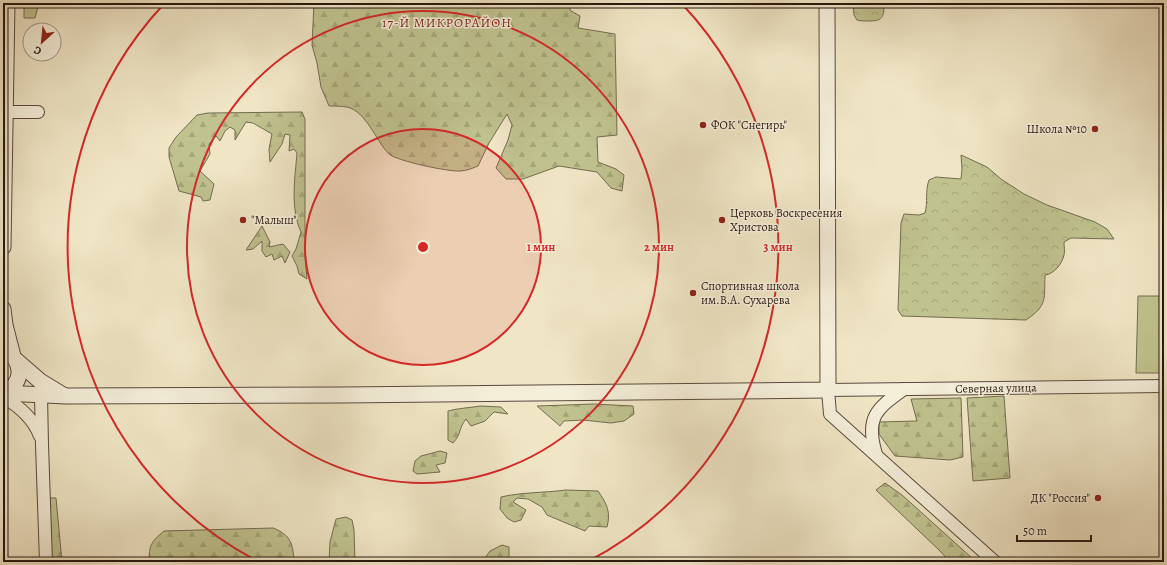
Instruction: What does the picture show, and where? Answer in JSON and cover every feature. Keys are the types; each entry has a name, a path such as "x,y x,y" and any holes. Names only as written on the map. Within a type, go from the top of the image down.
{"street":[{"path":"3,247 4,112 7,3"},
{"path":"827,3 828,390 830,414 994,562"},
{"path":"4,112 38,112"},
{"path":"3,309 11,356 19,366 18,378 13,387 3,393"},
{"path":"11,356 40,381 66,396"},
{"name":"Северная улица","path":"828,390 1164,386"},
{"path":"3,393 66,396 342,395 828,390"},
{"path":"877,455 872,441 871,431 873,419 878,410 891,398 904,390"},
{"path":"41,395 46,562"},
{"path":"3,397 18,407 31,420 36,427 42,444"}],"green space":[{"path":"24,3 39,3 35,18 24,18"},
{"path":"314,3 567,3 571,11 580,16 578,28 615,34 617,135 597,137 598,162 616,169 624,175 622,191 611,188 597,172 559,166 523,179 506,179 496,168 508,140 512,125 507,114 489,143 478,166 462,171 454,171 412,163 389,154 360,114 347,107 329,106 321,87 312,45"},
{"path":"853,3 884,3 884,11 881,18 875,21 857,20 854,15"},
{"path":"302,112 305,119 305,257 307,279 299,274 292,256 296,249 301,232 295,213 294,203 297,153 294,149 289,151 290,135 285,134 282,144 270,162 269,149 272,134 253,123 246,122 235,140 235,130 230,127 225,131 220,141 216,136 209,144 210,154 200,171 214,184 210,200 203,201 201,197 179,191 169,157 169,148 176,137 197,115 208,113"},
{"path":"961,155 987,167 1001,179 1024,194 1047,205 1095,222 1107,229 1114,239 1071,238 1064,242 1064,254 1061,262 1054,271 1045,275 1043,301 1038,310 1026,320 902,316 898,310 901,223 904,214 919,215 925,213 929,180 936,177 961,179"},
{"path":"262,226 270,242 269,247 283,244 290,252 285,263 282,256 274,260 272,254 266,257 262,251 262,241 253,249 246,250"},
{"path":"1138,296 1164,296 1164,373 1136,373"},
{"path":"1004,396 1010,478 973,481 967,398"},
{"path":"961,398 963,457 950,460 895,456 879,434 879,422 917,421 911,399"},
{"path":"594,404 633,406 634,414 624,421 611,423 583,420 564,421 560,426 537,406"},
{"path":"480,406 501,407 508,414 494,412 485,421 471,426 466,419 453,443 448,440 448,411"},
{"path":"440,451 447,453 445,463 436,465 440,472 417,474 413,471 415,461 421,456"},
{"path":"885,483 902,495 975,562 950,562 876,490"},
{"path":"566,490 598,491 604,500 608,512 609,517 607,527 589,526 585,531 547,515 542,507 528,499 517,498 513,502 526,510 521,520 514,522 507,518 500,509 501,497 517,494"},
{"path":"49,498 56,498 62,562 51,562"},
{"path":"346,517 352,520 354,530 355,562 329,562 330,542 336,519"},
{"path":"273,528 284,534 290,541 293,550 294,562 265,562 256,558 235,562 149,562 150,548 156,538 164,531"},
{"path":"502,545 509,547 509,562 482,562 490,551"}],"place":[{"name":"ФОК \"Снегирь\"","path":"703,125"},
{"name":"Школа №10","path":"1095,129"},
{"name":"\"Малыш\"","path":"243,220"},
{"name":"Церковь Воскресения Христова","path":"722,220"},
{"name":"Спортивная школа им.В.А. Сухарева","path":"693,293"},
{"name":"ДК \"Россия\"","path":"1098,498"}],"district":[{"name":"17-Й МИКРОРАЙОН","path":"447,22"}]}
